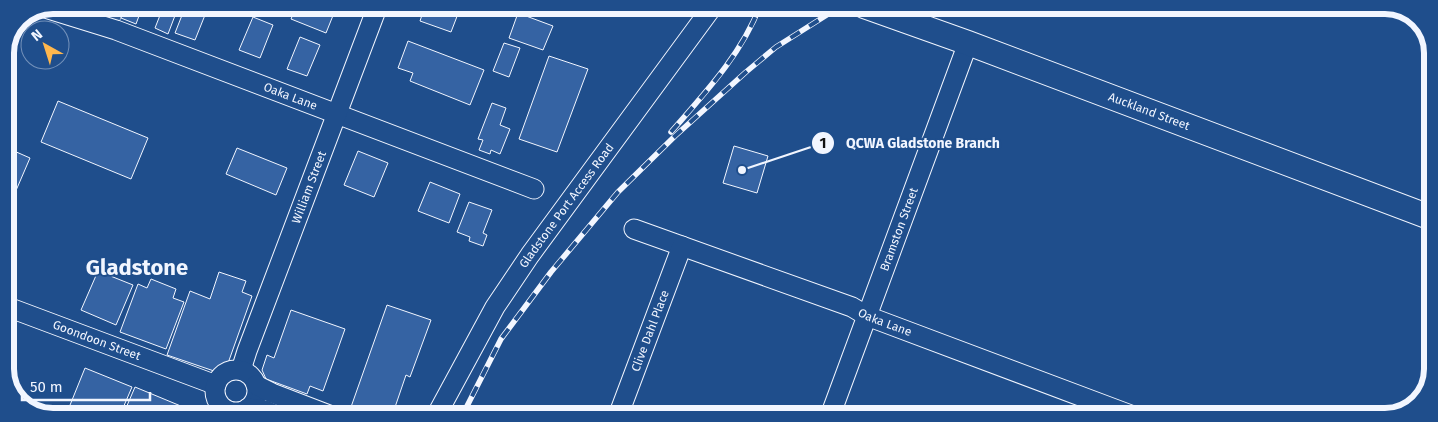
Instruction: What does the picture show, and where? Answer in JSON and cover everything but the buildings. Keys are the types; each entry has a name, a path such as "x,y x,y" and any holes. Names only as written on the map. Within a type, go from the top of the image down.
{"main road":[{"name":"Auckland Street","path":"886,14 1424,215"}],"street":[{"name":"Oaka Lane","path":"64,14 116,30 534,189"},
{"name":"William Street","path":"241,370 375,14"},
{"name":"Gladstone Port Access Road","path":"440,408 495,306 530,255 707,14"},
{"name":"Bramston Street","path":"833,408 968,43"},
{"name":"Oaka Lane","path":"634,228 852,307 867,316 1112,408"},
{"name":"Clive Dahl Place","path":"621,408 682,246"},
{"name":"Goondoon Street","path":"14,309 216,385"},
{"path":"224,408 219,403 215,392 218,379 228,371 241,370 251,375 256,384 256,398 248,408"},
{"path":"256,384 272,393 311,408"}],"shaded area":[{"path":"76,14 122,14 116,30"}],"railway":[{"path":"671,132 721,73 743,41 756,14"},
{"path":"466,408 501,339 551,272 618,192 675,136 746,72 776,47 828,14"}],"place":[{"name":"QCWA Gladstone Branch","path":"742,170"}],"district":[{"name":"Gladstone","path":"137,267"}]}
